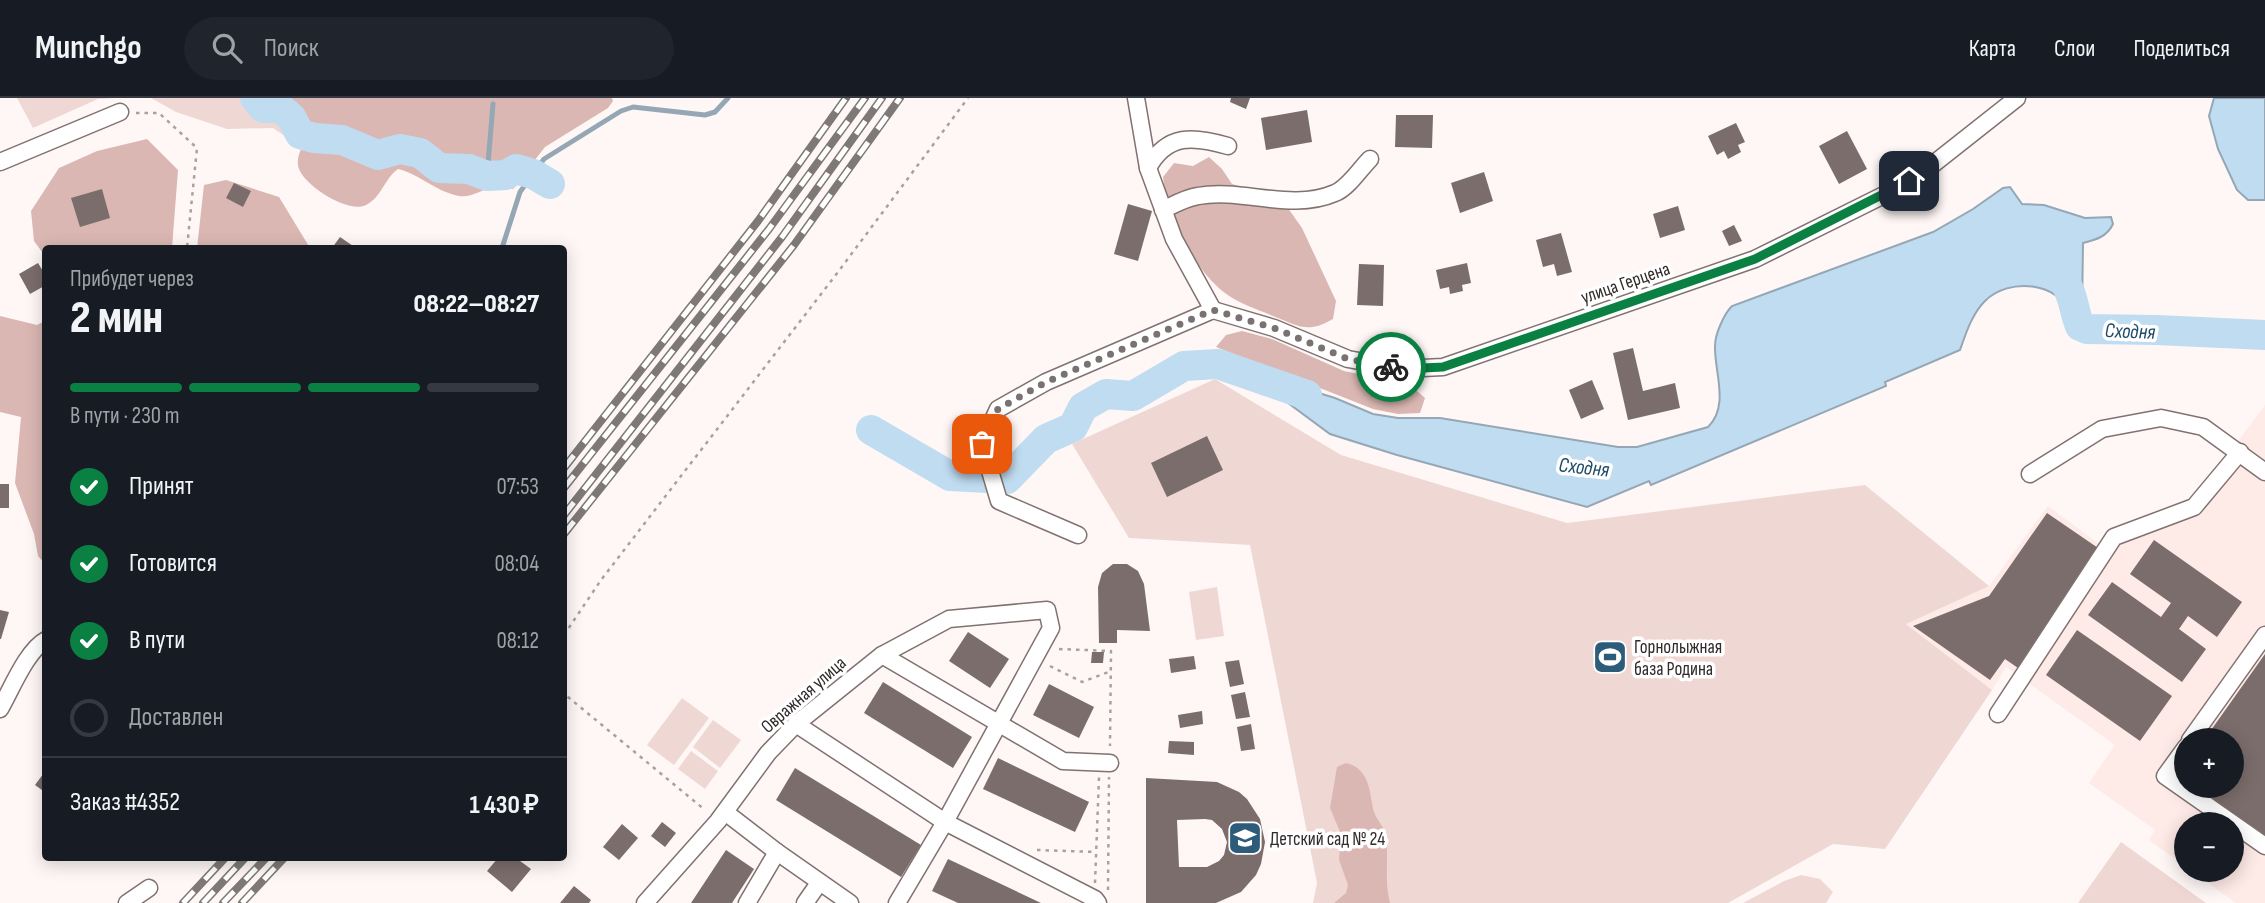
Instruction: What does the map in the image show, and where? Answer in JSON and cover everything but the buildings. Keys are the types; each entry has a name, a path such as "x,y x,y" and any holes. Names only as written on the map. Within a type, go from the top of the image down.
{"street":[{"path":"1077,535 999,501 982,444 998,409 1046,382 1213,310 1174,239 1147,168 1136,98"},
{"name":"улица Герцена","path":"1213,310 1274,328 1348,359 1403,369 1443,367 1755,259 1896,189 1922,173 2017,98"},
{"path":"0,162 120,112"},
{"path":"1147,168 1154,156 1166,145 1181,140 1202,138 1228,146"},
{"path":"1163,210 1200,195 1278,200 1308,199 1336,193 1370,159"},
{"path":"2030,474 2102,429 2161,418 2203,427 2265,472"},
{"path":"1998,714 2114,537 2194,507 2240,453"},
{"name":"Овражная улица","path":"645,903 722,816 768,753 796,724 882,655 949,619 1047,610 1051,628 1037,653"},
{"path":"2199,728 2265,635"},
{"path":"0,709 31,653 42,642"},
{"path":"897,903 945,822 1037,653"},
{"path":"882,655 1063,761 1105,763"},
{"path":"796,724 945,822 1097,901"},
{"path":"2174,764 2165,776 2174,782"},
{"path":"2196,798 2265,846"},
{"path":"722,816 850,903"},
{"path":"747,903 777,852"},
{"path":"805,903 818,883"},
{"path":"127,903 149,888"}],"path":[{"path":"567,631 601,580 968,98"},
{"path":"120,112 159,113 197,148 187,245"},
{"path":"1037,653 1111,651"},
{"path":"1037,653 1082,682 1111,671"},
{"path":"567,695 722,816"},
{"path":"1097,901 1097,852 1105,763"},
{"path":"1032,849 1097,852"}],"shaded area":[{"path":"17,98 115,98 98,99 33,128"},
{"path":"151,98 272,98 274,102 305,121 308,131 301,147 273,128 227,129 176,112"},
{"path":"272,98 612,98 613,101 608,108 545,147 534,161 532,169 513,189 496,187 469,196 459,196 398,169 371,202 358,207 328,197 303,176 298,157 307,136 307,127 298,115 274,102"},
{"path":"147,139 178,170 172,245 42,245 42,252 34,241 31,211 59,168 97,151"},
{"path":"1209,157 1222,169 1232,184 1269,195 1285,204 1302,228 1336,301 1333,319 1309,327 1290,323 1230,297 1203,271 1176,224 1163,177 1174,163 1193,166"},
{"path":"226,180 279,197 308,245 197,245 204,185"},
{"path":"0,316 37,325 42,322 42,561 38,556 34,534 15,483 21,417 0,412"},
{"path":"1242,331 1272,339 1344,371 1410,385 1425,398 1420,413 1398,414 1373,409 1216,347 1226,335"},
{"name":"Горнолыжная база Родина","path":"1215,379 1341,455 1567,523 1865,485 1989,586 1906,624 1992,690 1885,849 1833,844 1728,903 1313,903 1317,883 1250,545 1129,538 1072,444"},
{"path":"2265,405 2265,903 2236,903 2207,882 2244,882 2244,812 2174,812 2174,858 2149,840 2155,830 2089,783 2115,745 2006,667 1992,690 1905,623 1989,586 2048,506 2099,544 2107,533 2191,504"},
{"path":"1217,587 1224,636 1196,640 1189,592"},
{"path":"682,698 709,718 674,765 647,745"},
{"path":"713,720 741,740 720,768 693,747"},
{"path":"691,751 718,771 705,789 678,769"},
{"path":"1346,763 1365,776 1374,812 1385,833 1390,903 1334,903 1346,893 1348,885 1339,860 1341,834 1330,808 1337,767"},
{"path":"2121,842 2206,903 2078,903"},
{"path":"1801,875 1820,879 1833,892 1826,903 1743,903 1784,881"}],"water":[{"path":"2214,98 2265,98 2265,200 2248,200 2237,190 2218,149 2209,116"},
{"path":"2010,187 2022,204 2044,205 2085,218 2111,217 2113,224 2104,235 2083,243 2082,313 2070,314 2064,303 2045,289 2032,286 2007,288 1995,293 1980,306 1960,350 1885,382 1886,386 1651,485 1649,481 1587,507 1330,434 1284,400 1270,382 1273,379 1335,398 1373,414 1398,418 1440,418 1618,447 1637,447 1708,427 1715,419 1720,399 1715,341 1720,324 1732,306 1933,232 2003,188"}],"waterway":[{"name":"Сходня","path":"255,98 263,108 280,108 291,117 300,134 342,140 378,155 400,149 420,153 439,168 469,169 487,176 506,175 516,169 533,174 550,184"},
{"path":"503,245 520,192 544,159 621,111 633,107 705,115 715,112 728,98"},
{"path":"487,176 493,104"},
{"name":"Сходня","path":"2062,279 2071,295 2080,326 2087,329 2265,335"},
{"name":"Сходня","path":"871,430 950,476 1007,479 1046,439 1073,427 1083,407 1106,394 1133,396 1184,366 1218,364 1307,395"}],"railway":[{"path":"567,464 758,221 846,98"},
{"path":"567,484 769,229 865,98"},
{"path":"567,511 782,237 882,98"},
{"path":"567,530 794,245 900,98"},
{"path":"183,903 222,861"},
{"path":"203,903 242,861"},
{"path":"223,903 263,861"},
{"path":"242,903 281,861"}],"way so far":[{"path":"982,444 998,409 1046,382 1213,310 1274,328 1348,359 1391,367"}],"place":[{"name":"Горнолыжная база Родина","path":"1610,657"},
{"name":"Детский сад № 24","path":"1245,838"}],"route":[{"path":"1391,367 1443,367 1755,259 1909,181"}]}
